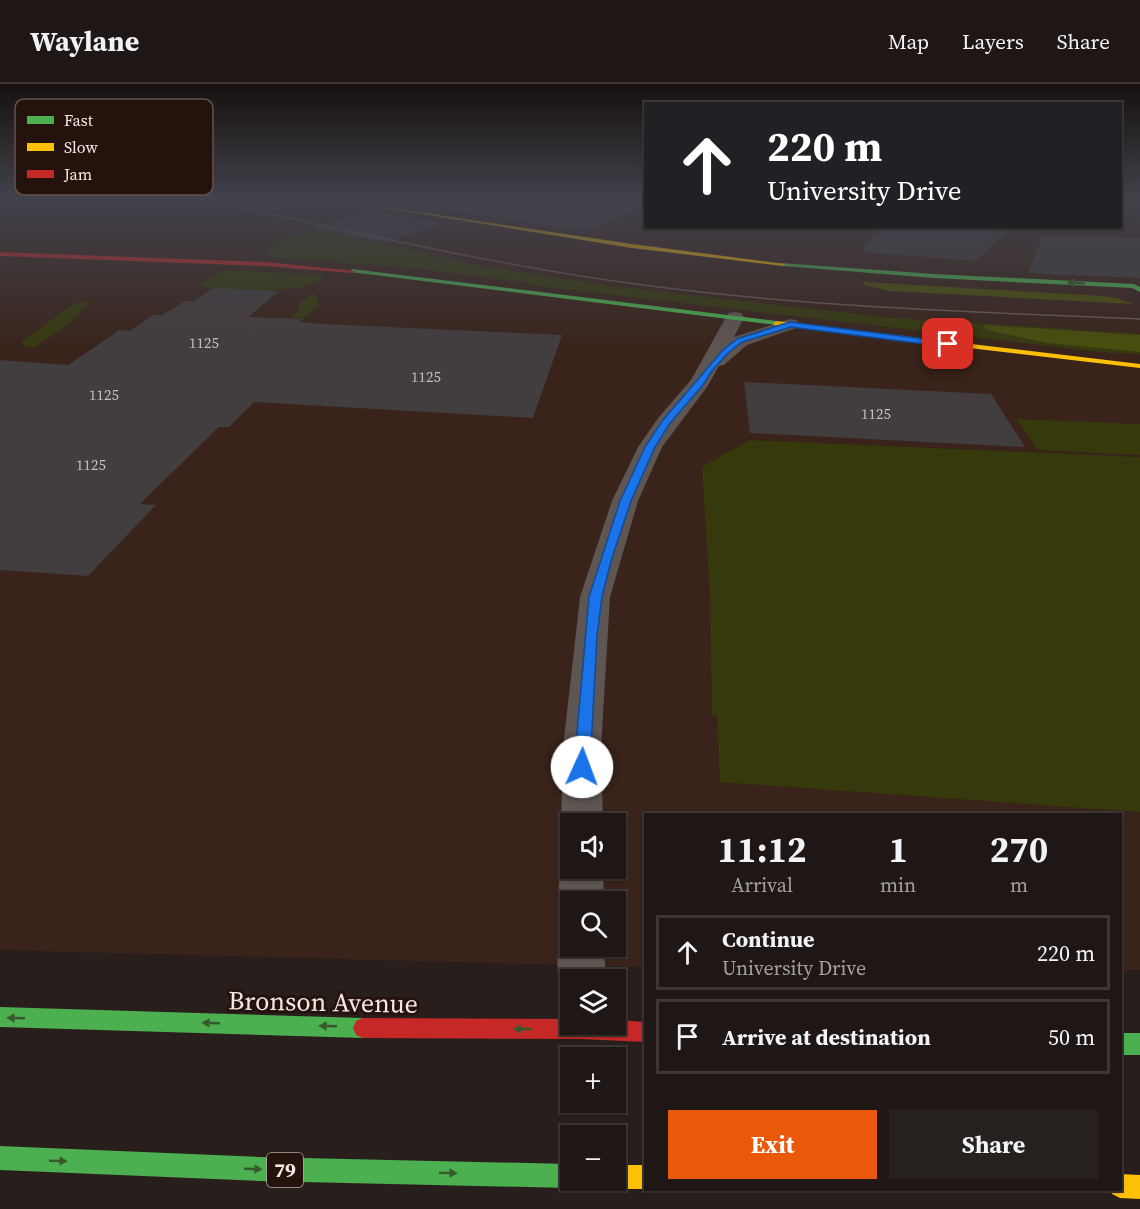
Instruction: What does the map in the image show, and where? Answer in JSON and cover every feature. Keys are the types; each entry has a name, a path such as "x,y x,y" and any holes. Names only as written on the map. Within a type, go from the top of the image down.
{"street":[{"path":"673,250 755,261 926,276 1137,288"},
{"path":"0,254 265,264 357,271 1140,366"},
{"path":"707,371 735,317"},
{"path":"582,813 582,748 591,636 598,588 625,501 646,455 661,430 707,371 725,352 740,341 790,324"},
{"path":"994,350 1140,375"},
{"name":"Bronson Avenue","path":"0,1017 364,1028 560,1027"},
{"name":"Bronson Avenue","path":"626,1031 644,1032"},
{"path":"1122,1044 1140,1044"},
{"name":"79","path":"0,1158 259,1169 560,1176"},
{"path":"626,1177 644,1177"},
{"path":"1122,1186 1140,1187"}],"shaded area":[{"path":"0,250 1140,250 1140,970 1122,970 1122,813 644,813 644,967 0,950"}],"green space":[{"path":"268,250 412,250 481,266 612,286 882,317 1140,334 1140,354 1101,352 530,285 525,282 402,267 269,257 265,254"},
{"path":"225,270 324,276 315,283 284,289 243,290 195,287"},
{"path":"864,282 1103,296 1133,304 889,291 864,285"},
{"path":"315,292 319,305 303,319 290,318 300,309 298,304"},
{"path":"92,300 68,324 35,347 24,346 21,342 75,303"},
{"path":"984,325 1140,335 1140,352 1047,343 987,330"},
{"path":"1017,419 1140,424 1140,455 1038,450"},
{"path":"749,440 1140,457 1140,812 720,782 717,715 712,715 710,598 702,467"}],"building":[{"path":"862,250 987,250 976,261 861,252"},
{"path":"1037,250 1140,250 1140,278 1028,273"},
{"path":"213,288 279,291 248,317 303,319 300,322 323,324 562,335 533,418 254,402 229,427 219,427 140,504 156,505 88,576 0,570 0,360 68,365 120,330 130,331 153,315 162,315 185,301 194,301"},
{"path":"744,382 991,394 1025,447 750,433"}],"tram line":[{"path":"443,250 587,277 767,299 953,311 1140,319"}],"traffic: fast":[{"path":"783,264 934,276 1134,286 1140,290"},
{"path":"352,271 777,323"},
{"path":"0,1017 363,1028"},
{"path":"1122,1044 1140,1044"},
{"path":"0,1158 259,1169 560,1176"}],"traffic: slow":[{"path":"670,250 783,264"},
{"path":"777,323 1140,366"},
{"path":"626,1177 644,1177"},
{"path":"1122,1186 1140,1187"}],"traffic: jam":[{"path":"0,254 265,264 352,271"},
{"path":"363,1028 581,1029 644,1032"}],"route":[{"path":"582,767 595,597 605,561 625,501 650,447 707,371 725,352 740,341 790,324 948,344"}]}
